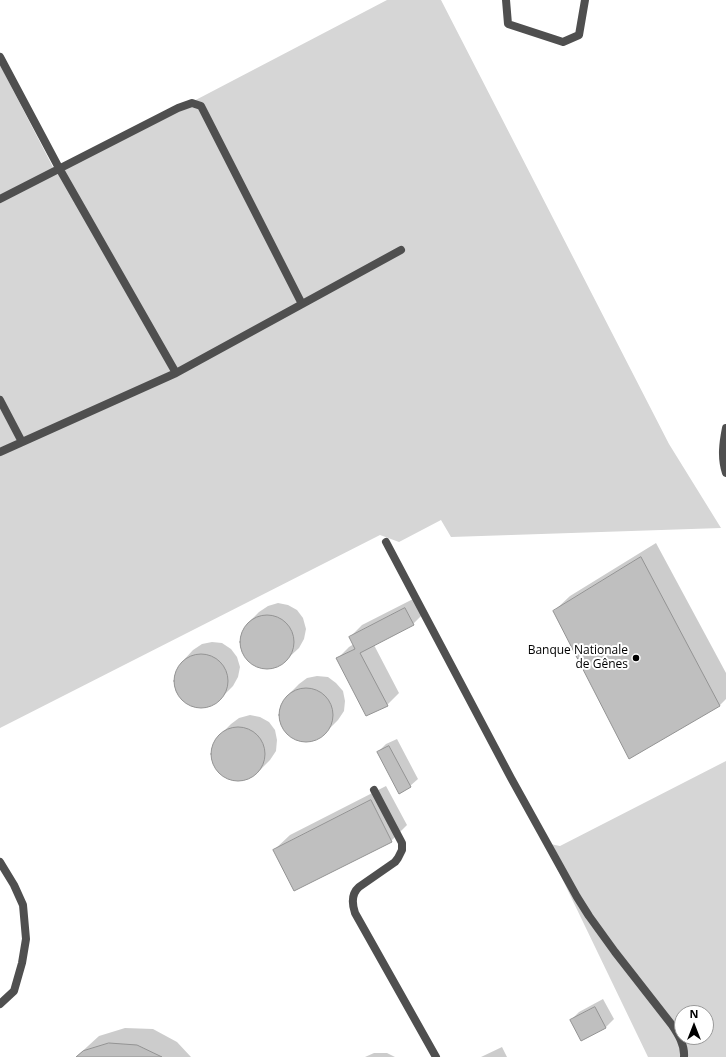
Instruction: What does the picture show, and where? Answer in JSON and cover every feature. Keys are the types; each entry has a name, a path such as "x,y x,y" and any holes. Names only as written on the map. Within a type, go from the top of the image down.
{"street":[{"path":"506,0 508,24 563,42 579,35 585,0"},
{"path":"0,57 59,168 176,373"},
{"path":"0,198 178,108 192,103 201,106 302,304"},
{"path":"0,452 176,373 401,250"},
{"path":"0,400 22,442"},
{"path":"726,428 723,442 723,460 726,473"},
{"path":"386,542 511,778 577,897 615,952 672,1025 684,1050 684,1057"},
{"path":"374,790 402,843 402,847 395,862 355,891 352,901 353,907 436,1057"},
{"path":"0,862 14,885 23,905 26,939 22,963 14,991 0,1004"}],"shaded area":[{"path":"387,0 441,0 669,444 721,528 451,537 441,520 399,542 380,535 0,728 0,65 56,173"},
{"path":"726,761 726,1057 648,1057 545,843 560,846"}],"building":[{"name":"Banque Nationale de Gênes","path":"641,557 720,706 629,759 553,611"},
{"path":"405,608 414,625 360,653 388,706 366,716 336,658 355,649 349,637"},
{"path":"262,615 272,615 282,619 290,627 294,637 294,647 290,657 282,665 272,669 262,669 252,665 244,657 240,647 240,637 244,627 252,619"},
{"path":"196,654 206,654 216,658 224,666 228,676 228,686 224,696 216,704 206,708 196,708 186,704 178,696 174,686 174,676 178,666 186,658"},
{"path":"301,688 311,688 321,692 329,700 333,710 333,720 329,730 321,738 311,742 301,742 291,738 283,730 279,720 279,710 283,700 291,692"},
{"path":"233,727 243,727 253,731 261,739 265,749 265,759 261,769 253,777 243,781 233,781 223,777 215,769 211,759 211,749 215,739 223,731"},
{"path":"389,746 411,787 399,794 377,752"},
{"path":"371,800 392,842 294,891 273,850"},
{"path":"595,1007 606,1028 581,1041 570,1020"},
{"path":"109,1043 137,1045 162,1057 76,1057 83,1051"}],"place":[{"name":"Banque Nationale de Gênes","path":"636,658"}]}
